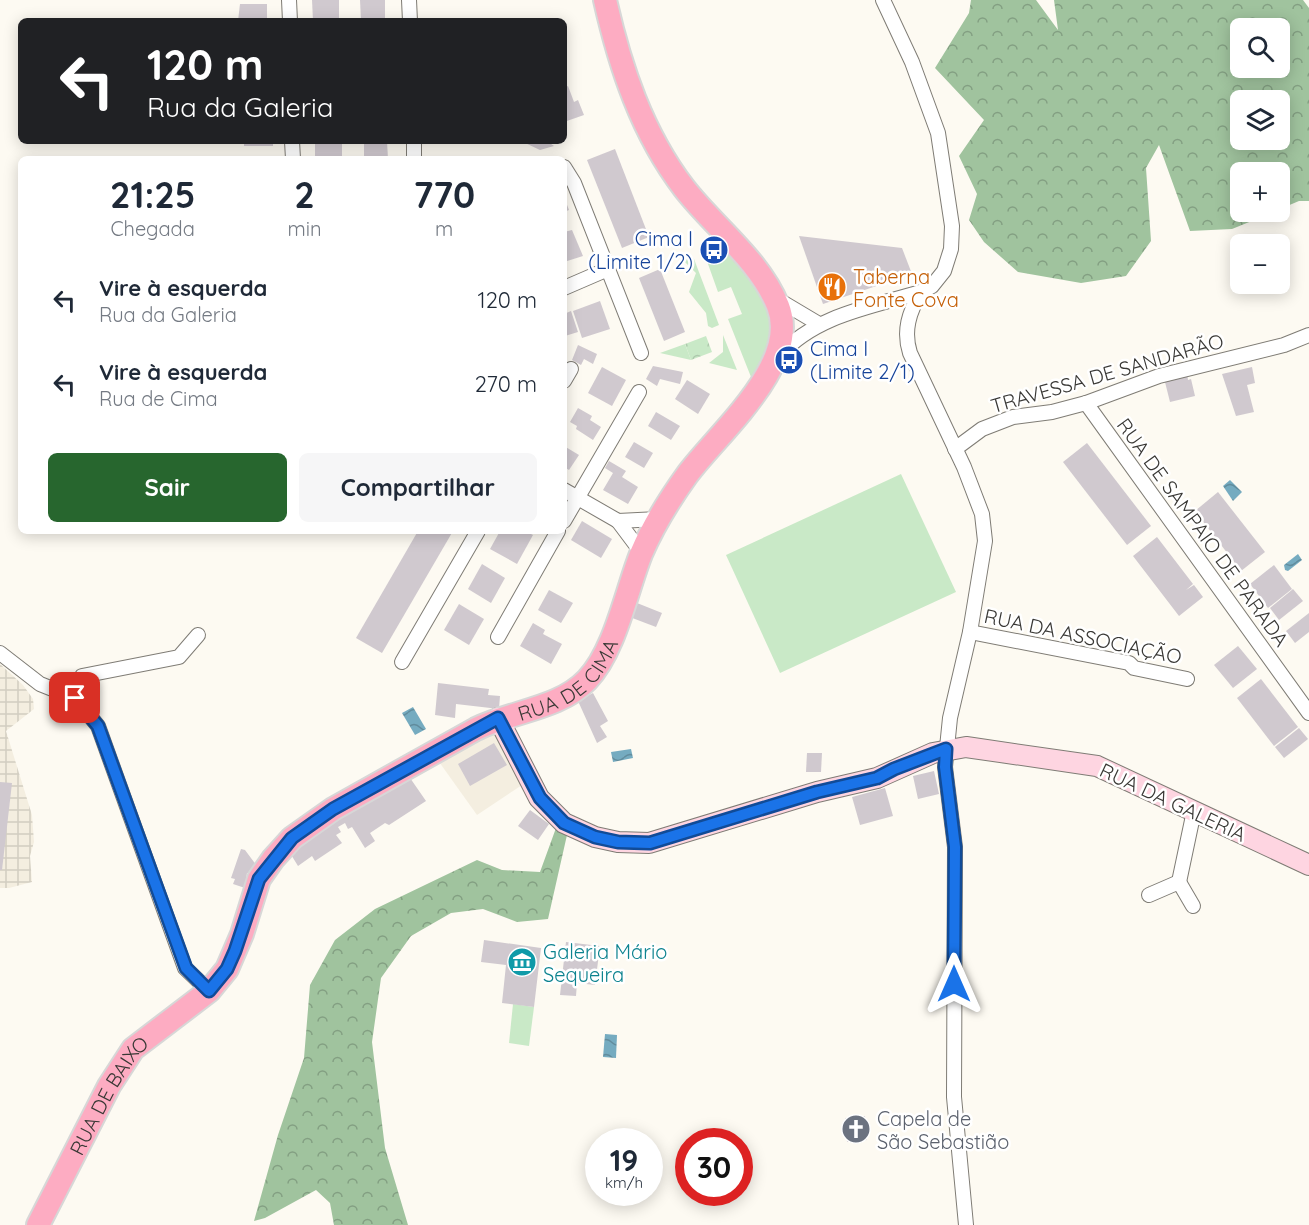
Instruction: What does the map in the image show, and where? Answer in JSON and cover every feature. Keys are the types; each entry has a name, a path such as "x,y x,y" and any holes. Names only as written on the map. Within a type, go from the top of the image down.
{"main road":[{"name":"RUA DE CIMA","path":"209,991 227,969 259,879 292,838 333,809 498,718 563,699 589,678 605,651 642,553 658,519 688,475 767,376 780,349 782,326 779,307 740,250 705,214 665,160 639,113 622,66 605,0"},
{"name":"RUA DE BAIXO","path":"38,1225 109,1086 133,1049 209,991"}],"street":[{"path":"289,0 290,18"},
{"path":"409,0 410,18"},
{"path":"774,361 789,344 819,324 921,292 932,286 945,271 951,249 952,226 938,133 912,62 883,0"},
{"path":"567,172 574,183 641,353"},
{"path":"567,287 608,269"},
{"path":"921,292 909,319 905,338 982,514 985,541 970,632 950,718 945,767 955,847 954,1097 966,1225"},
{"path":"773,297 790,310 819,324"},
{"name":"TRAVESSA DE SANDARÃO","path":"955,449 982,429 1013,417 1052,412 1086,403 1159,376 1284,345 1309,335"},
{"path":"567,515 639,392"},
{"name":"RUA DE SAMPAIO DE PARADA","path":"1086,403 1309,713"},
{"path":"567,492 618,521 642,553"},
{"path":"618,521 658,519"},
{"path":"402,662 476,534"},
{"path":"498,637 556,534"},
{"name":"RUA DA ASSOCIAÇÃO","path":"970,632 1129,663 1134,668 1187,679"},
{"path":"75,698 82,676 179,657 198,634"},
{"path":"0,653 40,684 75,698 98,726 186,968 209,991"},
{"name":"RUA DA GALERIA","path":"498,718 540,798 564,823 595,837 618,842 650,843 817,792 877,778 946,749 966,747 1097,766 1309,865"},
{"path":"1193,906 1179,882 1194,811"},
{"path":"1149,896 1179,882"}],"shaded area":[{"path":"0,664 23,685 33,699 34,709 6,731 32,815 34,842 30,856 32,882 9,888 0,888"},
{"path":"495,733 525,783 477,815 437,759 445,753"}],"green space":[{"path":"971,0 1036,0 1058,30 1054,0 1303,0 1309,8 1309,201 1299,201 1290,205 1290,162 1230,162 1230,222 1249,222 1232,229 1190,231 1159,145 1146,168 1151,241 1126,276 1081,283 1018,272 984,242 969,220 977,194 959,156 984,120 935,68 969,13"},
{"path":"714,245 718,253 730,254 745,272 768,305 772,317 773,341 755,380 751,377 728,319 742,314 731,287 718,292 703,250"},
{"path":"690,257 694,259 719,325 712,328 708,326 706,313 689,292 696,273 684,261"},
{"path":"723,335 737,370 709,363 723,352"},
{"path":"706,336 712,352 691,360 685,344"},
{"path":"685,344 691,360 660,353"},
{"path":"901,474 956,592 780,673 726,555"},
{"path":"556,828 567,835 548,919 517,922 483,909 451,913 411,936 381,978 372,1042 385,1148 408,1225 334,1225 330,1203 316,1190 265,1218 254,1221 278,1135 304,1058 310,985 335,940 375,909 477,860 502,870 540,872"},
{"path":"513,1004 534,1007 529,1046 509,1043"}],"water":[{"path":"1230,480 1242,492 1233,501 1223,486"},
{"path":"1298,554 1302,560 1288,571 1285,570 1284,565"},
{"path":"413,707 426,729 415,735 402,713"},
{"path":"631,749 633,758 613,762 611,752"},
{"path":"605,1034 617,1035 616,1058 603,1057"}],"building":[{"path":"312,0 339,0 339,18 313,18"},
{"path":"360,0 385,0 385,18 361,18"},
{"path":"240,4 267,4 267,18 238,18"},
{"path":"567,86 574,102 578,100 584,115 567,121"},
{"path":"244,144 273,144 273,146 244,146"},
{"path":"315,144 342,144 342,156 315,156"},
{"path":"364,144 387,144 388,156 364,156"},
{"path":"527,144 554,146 540,150"},
{"path":"615,149 649,237 622,248 587,160"},
{"path":"572,230 583,256 567,261 567,231"},
{"path":"799,236 902,248 912,274 823,304"},
{"path":"660,269 685,332 664,341 639,278"},
{"path":"600,301 610,329 582,338 573,311"},
{"path":"571,311 578,332 567,335 567,313"},
{"path":"578,345 597,354 593,364 584,359 581,365 572,360"},
{"path":"653,366 683,372 680,384 660,379 657,386 646,379"},
{"path":"602,367 626,380 612,406 588,393"},
{"path":"1252,367 1255,383 1247,385 1254,412 1236,416 1222,374"},
{"path":"1187,373 1188,380 1191,379 1195,396 1170,402 1164,378"},
{"path":"687,380 710,394 698,414 675,399"},
{"path":"578,408 592,416 590,420 601,427 593,440 576,429 577,426 570,422"},
{"path":"656,412 680,426 671,440 648,426"},
{"path":"634,442 653,453 644,468 625,457"},
{"path":"1087,443 1151,526 1127,545 1063,462"},
{"path":"567,448 579,455 569,470 567,469"},
{"path":"609,461 626,471 622,477 638,487 628,504 603,490 613,473 605,468"},
{"path":"1218,492 1265,552 1241,571 1195,511"},
{"path":"582,521 612,539 601,558 571,540"},
{"path":"416,534 451,534 382,653 356,638"},
{"path":"498,534 533,535 517,564 490,549"},
{"path":"1157,537 1193,584 1186,590 1194,585 1203,597 1179,616 1133,556"},
{"path":"482,564 505,578 491,603 468,589"},
{"path":"1274,565 1292,589 1268,608 1250,584"},
{"path":"1293,589 1303,601 1279,620 1270,608"},
{"path":"549,590 573,603 561,623 538,610"},
{"path":"632,601 662,613 656,627 627,616"},
{"path":"459,604 484,619 469,645 444,630"},
{"path":"1309,613 1309,632 1295,643 1286,631"},
{"path":"533,623 545,630 543,634 562,644 551,664 520,646"},
{"path":"1238,646 1257,669 1233,688 1214,665"},
{"path":"1261,679 1298,727 1274,746 1237,698"},
{"path":"438,683 489,689 488,695 500,696 499,709 456,704 455,718 435,715"},
{"path":"593,693 608,721 600,726 607,737 597,743 578,701"},
{"path":"1299,728 1308,739 1284,758 1275,747"},
{"path":"494,743 507,765 470,786 458,764"},
{"path":"807,753 822,753 821,772 806,772"},
{"path":"934,771 939,794 918,799 913,776"},
{"path":"408,775 426,801 389,825 385,823 370,833 375,841 365,848 352,827 348,829 345,823 338,827 341,832 336,835 342,843 315,861 312,856 298,866 290,853 340,813"},
{"path":"0,782 12,783 2,870 0,870"},
{"path":"885,788 893,816 860,825 852,797"},
{"path":"530,810 549,824 538,840 518,826"},
{"path":"241,849 245,850 257,866 254,873 247,873 245,888 233,884 235,879 231,878"},
{"path":"484,940 541,948 534,1007 502,1003 506,965 481,962"},
{"path":"566,942 600,946 595,985 577,983 576,996 560,995"},
{"name":"Capela de São Sebastião","path":"865,1116 867,1140 847,1142 845,1118"}],"place":[{"name":"Cima I (Limite 1/2)","path":"714,250"},
{"name":"Taberna Fonte Cova","path":"832,287"},
{"name":"Cima I (Limite 2/1)","path":"789,360"},
{"name":"Galeria Mário Sequeira","path":"522,962"},
{"name":"Capela de São Sebastião","path":"856,1129"}],"route":[{"path":"75,698 98,726 186,968 209,991 227,969 242,934 248,908 259,879 292,838 333,809 498,718 523,771 540,798 564,823 595,837 618,842 650,843 817,792 877,778 946,749 945,767 955,847 954,984"}]}
